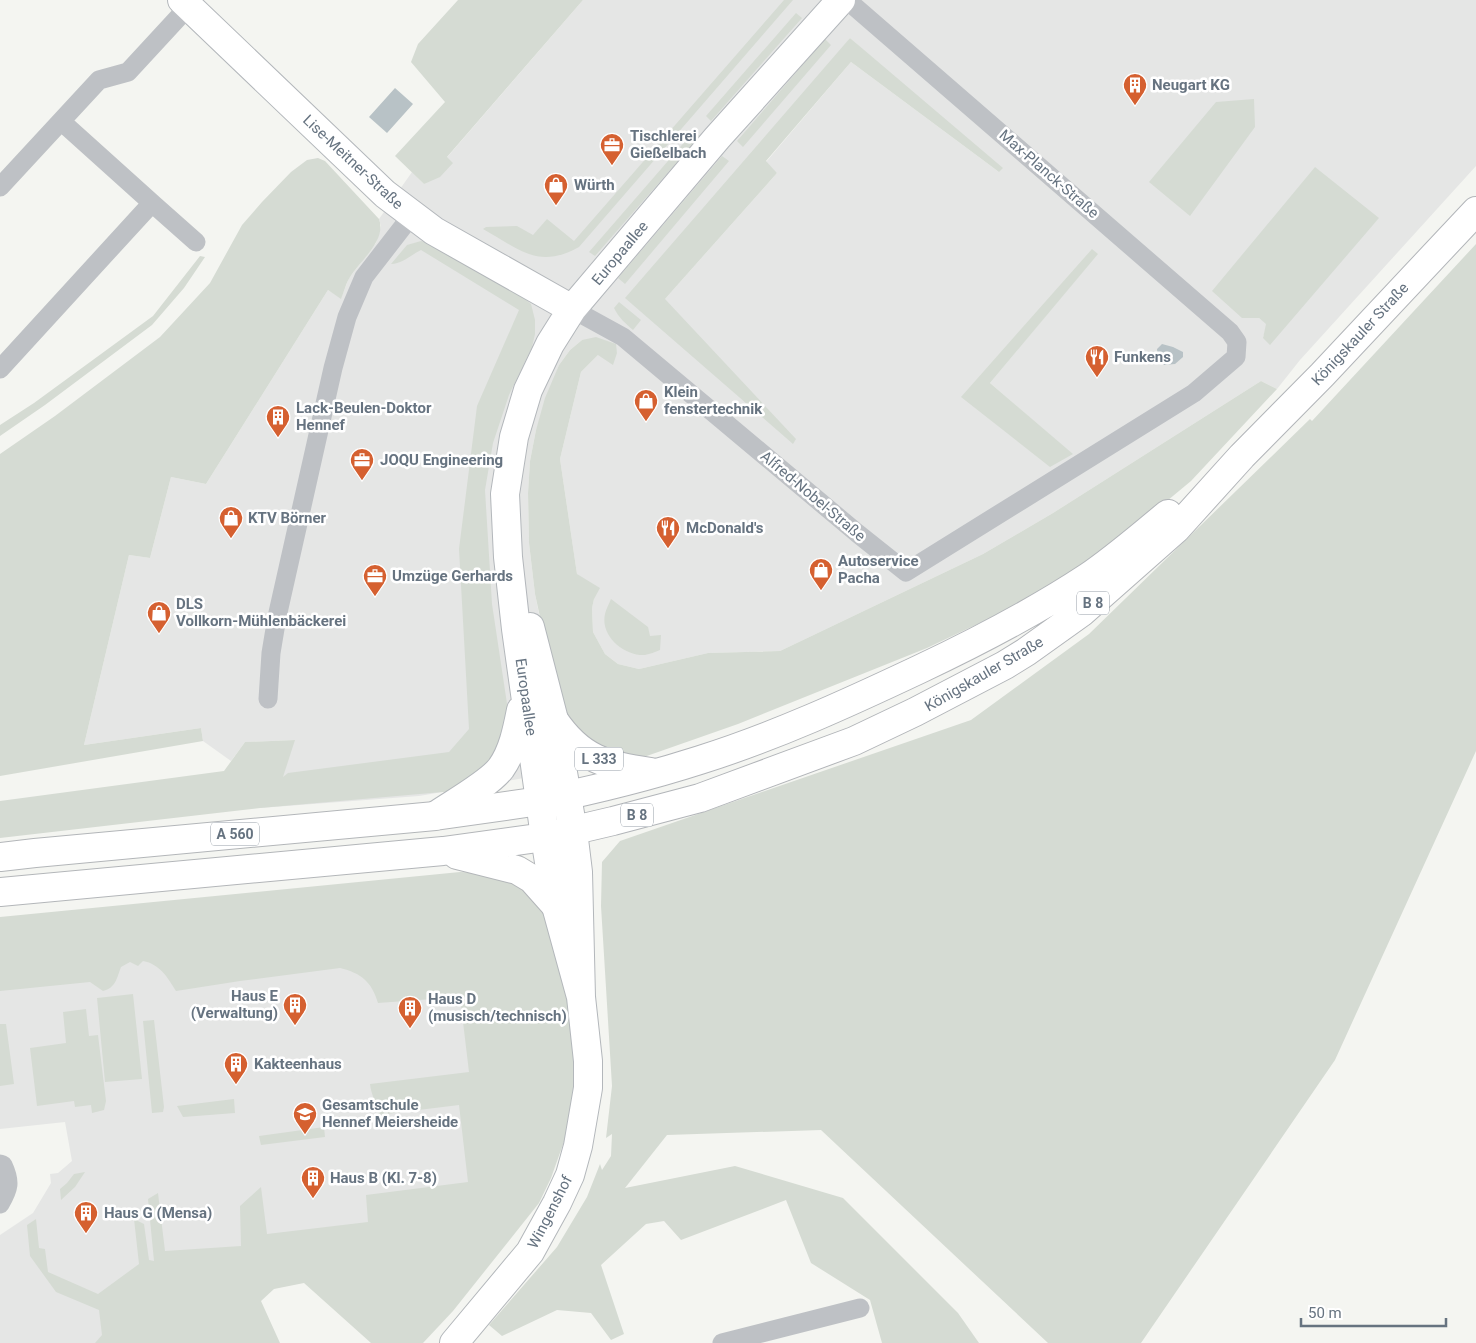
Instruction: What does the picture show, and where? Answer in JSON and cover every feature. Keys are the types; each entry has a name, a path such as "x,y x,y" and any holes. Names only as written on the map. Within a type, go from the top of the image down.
{"main road":[{"name":"Europaallee","path":"545,837 508,557 505,494 514,437 528,390 550,344 572,309 717,138 841,0"},
{"name":"Lise-Meitner-Straße","path":"185,4 385,194 434,231 572,309"},
{"name":"Königskauler Straße","path":"573,831 700,798 854,741 915,712 1026,652 1082,612 1176,529 1242,456 1322,375 1476,211"},
{"name":"Königskauler Straße","path":"658,773 731,749 848,703 960,650 1089,576 1242,456"},
{"name":"Europaallee","path":"508,557 536,646 554,720 566,796"},
{"path":"434,816 477,789 500,769 514,743 525,694"},
{"name":"L 333","path":"554,720 566,738 582,752 612,764 658,773"},
{"name":"B 8","path":"540,801 658,773"},
{"name":"Wingenshof","path":"454,1343 530,1252 557,1204 570,1175 578,1146 588,1088 588,1061 581,997 578,872 566,796"},
{"name":"A 560","path":"0,857 434,816 540,801"},
{"name":"B 8","path":"545,837 573,831"},
{"name":"A 560","path":"0,892 443,851 545,837"},
{"name":"Wingenshof","path":"545,837 556,906 581,997"},
{"path":"443,851 517,870 532,879 556,906"}],"street":[{"name":"Max-Planck-Straße","path":"847,0 1230,332 1237,342 1236,357"},
{"path":"0,187 99,80 128,72 185,4"},
{"path":"62,122 196,242"},
{"path":"0,368 152,203"},
{"path":"268,699 271,653 277,617 333,368 347,317 364,277 412,215"},
{"name":"Alfred-Nobel-Straße","path":"572,309 623,337 906,572 1194,393 1236,357"},
{"path":"0,1164 4,1165 8,1177 8,1191 0,1204"},
{"path":"722,1343 860,1308"}],"shaded area":[{"path":"458,0 583,0 447,157 453,163 440,177 424,184 395,156 445,102 411,62 418,44"},
{"path":"583,0 1476,0 1476,166 1300,360 1277,389 1261,381 1053,513 983,554 780,651 708,653 639,669 618,664 605,654 593,632 592,608 594,599 577,574 560,459 581,372 598,355 617,353 615,347 582,340 570,350 559,365 536,430 530,461 528,493 529,543 535,594 545,643 641,758 419,796 260,808 282,778 294,740 245,742 231,761 203,741 201,728 84,745 129,555 150,558 171,477 206,484 328,290 341,298 349,278 376,243 381,226 379,219 412,172 424,184","holes":["850,38 999,172 851,62 766,162 777,173 665,299","1379,218 1263,338 1267,324 1259,318","1098,253 990,383 1072,454 962,397"]},
{"path":"784,0 793,0 579,247 565,254 540,257 518,250 483,229 486,227 517,226 533,235 547,219 574,241"},
{"path":"796,13 802,18 711,121 706,116"},
{"path":"850,38 1003,168 999,172 851,62 766,161 777,173 665,299 796,439 793,444 625,298"},
{"path":"825,39 831,45 743,147 737,141"},
{"path":"395,88 413,104 387,133 369,117"},
{"path":"1254,99 1255,127 1190,216 1149,182 1216,102"},
{"path":"694,131 700,136 595,256 589,252"},
{"path":"722,156 729,161 625,284 618,278"},
{"path":"318,158 325,161 379,219 379,235 371,250 350,277 341,299 328,290 206,484 171,477 150,558 129,555 84,745 201,728 203,741 0,776 0,454 55,416 160,337 210,283 242,225 262,202 291,172 307,160"},
{"path":"1315,167 1379,218 1270,345 1263,338 1266,324 1259,318 1242,318 1212,291"},
{"path":"421,241 432,243 521,296 531,304 535,320 535,334 532,347 509,395 493,443 485,490 492,604 509,717 491,770 454,791 260,808 0,838 0,801 224,771 245,742 295,740 283,777 288,773 449,752 469,729 459,549 477,406 519,310 421,250 403,261 391,264 407,245"},
{"path":"1476,244 1476,751 1335,1060 1141,1343 1048,1343 821,1130 667,1135 625,1188 735,1166 843,1198 958,1313 979,1343 882,1343 870,1300 811,1263 786,1200 681,1240 664,1221 646,1224 601,1265 624,1334 611,1340 591,1313 557,1310 502,1336 489,1325 557,1247 587,1197 600,1164 602,1170 611,1156 612,1134 606,1138 612,1086 601,906 602,862 620,841 971,720 1089,634 1310,419 1312,421"},
{"path":"1092,249 1098,254 990,383 1073,454 1050,467 961,397"},
{"path":"200,256 205,257 184,288 152,325 45,405 0,436 0,425 34,403 153,316"},
{"path":"619,302 641,320 633,330 620,318 614,308"},
{"path":"596,337 616,344 617,353 613,365 598,355 581,372 560,459 577,574 600,588 592,608 593,632 605,654 618,664 639,669 708,653 780,651 983,554 1053,513 1261,381 1277,389 1191,481 1102,555 1009,609 927,648 738,724 641,758 590,746 561,714 535,594 529,543 528,493 530,461 545,398 559,365 570,350 582,340"},
{"path":"1162,344 1183,352 1183,357 1175,364 1164,365 1158,359 1157,349"},
{"path":"611,599 648,627 650,636 661,635 660,650 645,655 637,654 629,652 615,643 606,630 604,622 605,612"},
{"path":"460,872 506,874 536,893 559,946 567,982 575,1060 573,1100 566,1136 551,1178 539,1203 453,1311 423,1343 371,1343 304,1283 274,1289 261,1301 280,1343 95,1343 102,1335 99,1310 56,1292 30,1256 27,1225 36,1219 39,1248 45,1249 48,1272 98,1294 139,1264 134,1219 144,1224 149,1260 154,1261 148,1199 158,1193 165,1251 241,1246 240,1206 261,1187 267,1234 368,1222 366,1195 468,1182 459,1105 378,1115 370,1084 469,1072 460,997 378,1003 376,996 365,979 340,968 176,991 159,968 143,961 138,966 130,962 121,967 113,985 103,991 90,982 0,991 0,917"},
{"name":"Gesamtschule Hennef Meiersheide","path":"476,920 516,1196 324,1254 124,1343 0,1343 0,1235 33,1213 51,1183 50,1174 58,1173 72,1161 65,1122 0,1129 0,968"},
{"path":"133,994 142,1079 105,1082 97,998"},
{"path":"86,1009 89,1036 98,1035 106,1101 104,1110 92,1113 91,1105 75,1107 74,1101 37,1106 30,1048 66,1043 63,1012"},
{"path":"154,1020 164,1107 163,1112 152,1113 143,1021"},
{"path":"0,1024 6,1024 14,1084 0,1086"},
{"path":"234,1099 235,1113 183,1117 177,1106"},
{"path":"324,1127 325,1137 261,1145 259,1136"},
{"path":"85,1172 75,1187 61,1200 60,1189 74,1174"}],"place":[{"name":"Neugart KG","path":"1135,106"},
{"name":"Tischlerei Gießelbach","path":"612,166"},
{"name":"Würth","path":"556,206"},
{"name":"Funkens","path":"1097,378"},
{"name":"Klein fenstertechnik","path":"646,422"},
{"name":"Lack-Beulen-Doktor Hennef","path":"278,438"},
{"name":"JOQU Engineering","path":"362,481"},
{"name":"KTV Börner","path":"231,539"},
{"name":"McDonald's","path":"668,549"},
{"name":"Autoservice Pacha","path":"821,591"},
{"name":"Umzüge Gerhards","path":"375,597"},
{"name":"DLS Vollkorn-Mühlenbäckerei","path":"159,634"},
{"name":"Haus E (Verwaltung)","path":"295,1026"},
{"name":"Haus D (musisch/technisch)","path":"410,1029"},
{"name":"Kakteenhaus","path":"236,1085"},
{"name":"Gesamtschule Hennef Meiersheide","path":"305,1135"},
{"name":"Haus B (Kl. 7-8)","path":"313,1199"},
{"name":"Haus G (Mensa)","path":"86,1234"}]}
